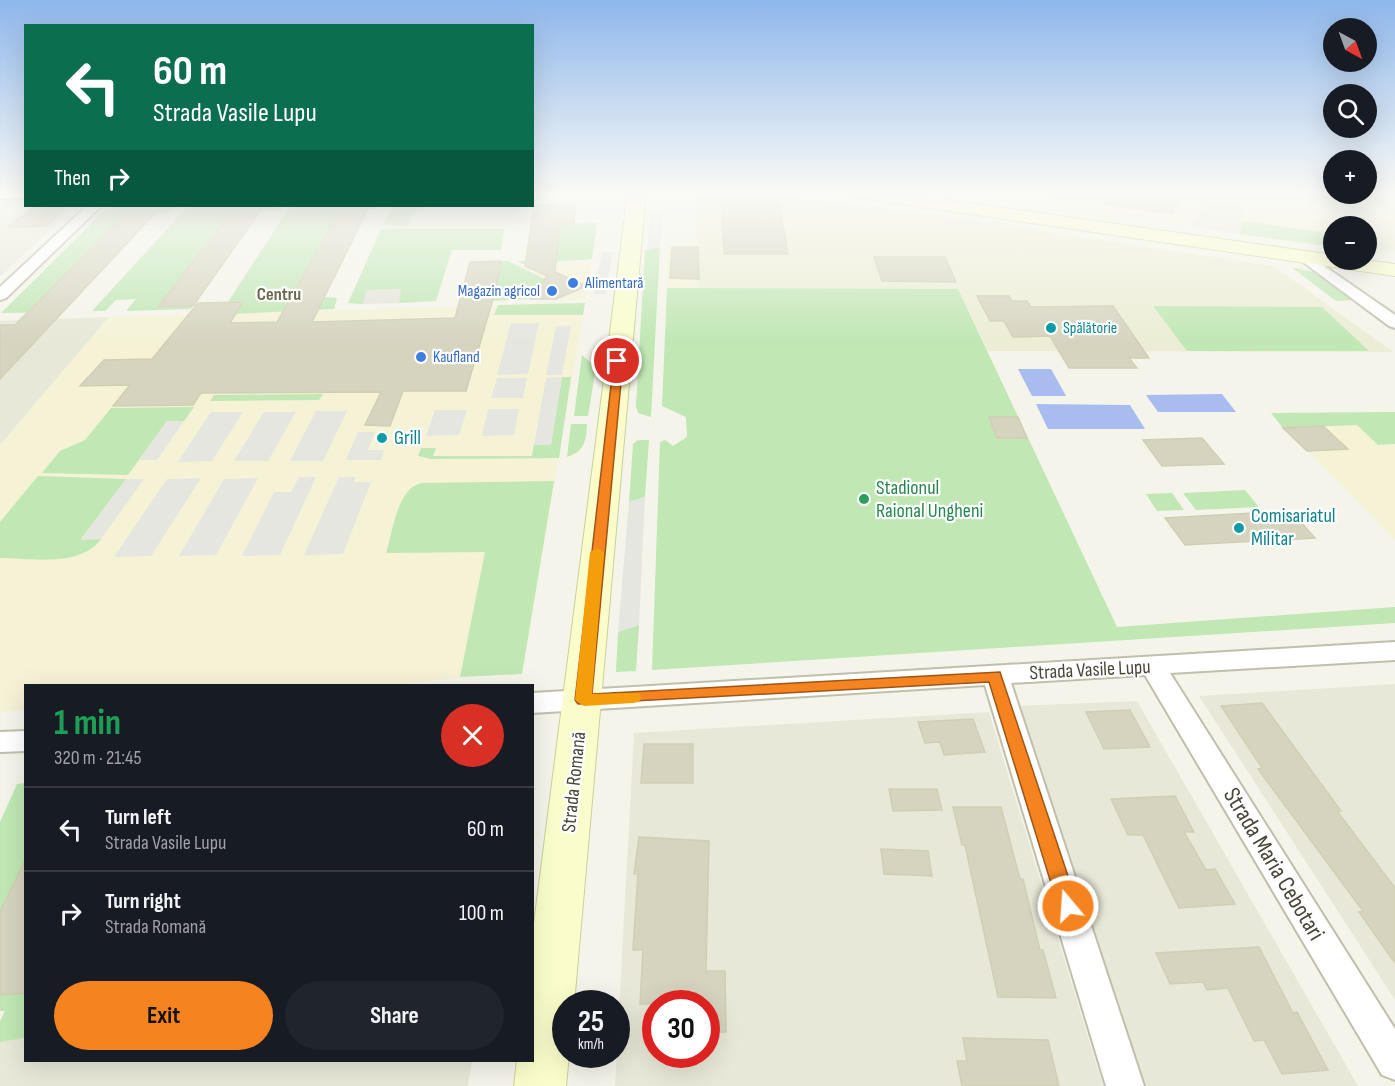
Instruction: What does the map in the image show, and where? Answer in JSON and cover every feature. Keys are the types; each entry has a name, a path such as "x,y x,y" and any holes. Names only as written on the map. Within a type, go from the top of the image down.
{"main road":[{"name":"Strada Romană","path":"540,1086 584,700 602,503 631,243"},
{"path":"1221,243 1395,270"}],"street":[{"path":"0,295 55,243"},
{"path":"1304,256 1395,323"},
{"name":"Strada Vasile Lupu","path":"534,703 1395,651"},
{"name":"Strada Maria Cebotari","path":"1153,667 1395,1062"},
{"path":"995,676 1125,1086"},
{"path":"0,742 24,741"}],"shaded area":[{"path":"0,243 37,243 0,277"},
{"path":"648,243 660,243 660,247 647,250"},
{"path":"697,243 1119,243 1274,266 1393,352 988,351 958,289 697,288"},
{"path":"1377,243 1395,243 1395,252 1377,249"},
{"path":"667,245 698,245 697,288 667,288"},
{"path":"602,252 613,252 605,294 594,294"},
{"path":"591,263 585,299 531,299 538,289 552,283 533,273 550,265"},
{"path":"402,289 399,303 363,304 367,290"},
{"path":"585,303 522,674 460,677 406,684 24,684 24,710 0,712 0,445 109,317"},
{"path":"109,317 0,445 0,321"},
{"path":"511,323 539,323 528,374 497,375"},
{"path":"556,326 571,326 562,375 546,375"},
{"path":"562,377 551,445 534,445 546,378"},
{"path":"497,378 527,378 523,398 491,398"},
{"path":"488,409 519,409 514,435 482,436"},
{"path":"435,410 467,410 459,435 426,436"},
{"path":"316,411 347,411 323,461 290,461"},
{"path":"211,412 243,412 212,461 178,462"},
{"path":"264,412 296,412 268,461 234,461"},
{"path":"1395,412 1395,540 1271,413"},
{"path":"167,421 184,421 157,460 139,460"},
{"path":"358,432 375,432 368,450 384,450 381,460 346,460"},
{"path":"299,477 316,477 280,555 242,556 274,492 291,492"},
{"path":"339,477 356,477 354,482 371,482 343,554 304,555"},
{"path":"201,478 151,556 114,557 167,479"},
{"path":"258,478 216,555 179,556 224,479"},
{"path":"126,479 144,479 101,539 81,540"},
{"path":"645,497 639,625 618,632 629,502"},
{"path":"1395,684 1395,1000 1199,696"},
{"path":"1137,701 1358,1086 1145,1086 1016,706"},
{"path":"989,712 1103,1086 615,1086 616,1068 630,1068 630,990 620,990 634,733"},
{"path":"24,1038 24,1062 472,1062 468,1086 0,1086 0,1042"}],"green space":[{"path":"72,243 97,243 30,310 65,310 61,312 1,313"},
{"path":"154,243 207,243 158,306 193,306 191,309 126,311 136,299 116,300 105,311 92,311"},
{"path":"266,243 322,243 287,305 321,304 325,297 337,298 334,309 236,314 243,302 228,302"},
{"path":"375,243 502,243 501,250 452,250 436,301 399,303 401,289 367,290 363,304 348,303"},
{"path":"557,243 594,243 592,259 522,264 517,261 556,260"},
{"path":"1302,243 1323,243 1323,246"},
{"path":"660,247 651,417 638,413 636,406 645,250"},
{"path":"501,261 508,261 553,283 538,289 531,299 493,301"},
{"path":"1291,267 1314,272 1355,300 1336,301"},
{"name":"Stadionul Raional Ungheni","path":"667,288 958,289 1117,627 1395,607 1395,623 652,670 660,442 665,440 673,446 687,437 686,417 662,406"},
{"path":"585,303 583,315 494,315 498,305"},
{"path":"1153,306 1322,307 1369,351 1187,351"},
{"path":"582,355 596,367 588,416 574,416"},
{"path":"562,377 571,377 559,458 431,459 418,456 421,448 436,448 433,456 532,456 534,445 551,444"},
{"path":"323,394 319,400 210,401 214,395"},
{"path":"194,407 184,421 167,421 128,475 42,473 60,451 85,440 111,408"},
{"path":"1395,412 1395,444 1378,445 1357,425 1283,428 1271,413"},
{"path":"571,424 587,424 586,435 578,452 567,457"},
{"path":"638,440 649,440 645,497 629,502 633,444"},
{"path":"38,476 126,479 81,539 101,539 92,548 68,558 40,560 0,558 0,522"},
{"path":"554,481 522,674 460,677 485,552 386,553 401,502 406,493 421,483"},
{"path":"1245,490 1259,507 1196,510 1183,493"},
{"path":"1172,493 1184,510 1157,511 1146,494"},
{"path":"639,625 636,671 616,672 618,632"},
{"path":"24,783 24,1038 0,1042 0,1021 5,1011 0,1011 0,822 17,784"}],"water":[{"path":"1018,369 1051,369 1066,396 1032,396"},
{"path":"1222,394 1236,412 1158,412 1146,395"},
{"path":"1036,404 1130,405 1145,429 1048,429"}],"building":[{"path":"97,243 127,243 0,379 0,325 15,325"},
{"path":"208,243 238,243 193,306 158,307"},
{"path":"322,243 351,243 312,322 455,318 470,262 501,261 494,296 466,391 403,391 390,426 365,425 381,392 201,393 193,405 113,406 130,385 80,386 104,360 152,359 198,303 243,302 230,323 277,322"},
{"path":"528,243 558,243 555,272 587,286 556,299 531,299 547,276 525,266"},
{"path":"723,243 786,243 788,254 724,254"},
{"path":"672,247 698,247 699,279 670,278"},
{"path":"874,257 945,257 956,282 882,281"},
{"path":"977,296 1009,296 1012,301 1027,301 1031,307 1113,306 1149,358 1129,358 1137,368 1069,368 1050,336 1013,337 1004,321 990,321"},
{"path":"989,417 1018,417 1027,438 997,438"},
{"path":"1323,426 1348,449 1307,451 1283,428"},
{"path":"1202,438 1224,464 1162,466 1143,440"},
{"name":"Comisariatul Militar","path":"1291,511 1315,538 1185,545 1165,518"},
{"path":"1262,703 1341,811 1337,811 1395,888 1395,963 1359,912 1363,911 1258,769 1262,768 1221,706"},
{"path":"1130,710 1150,747 1104,749 1086,712"},
{"path":"973,719 985,752 944,755 940,742 925,743 918,722"},
{"path":"644,744 693,744 693,783 641,783"},
{"path":"889,789 937,789 942,810 893,811"},
{"path":"1175,796 1194,832 1184,832 1206,870 1215,869 1235,904 1179,908 1143,835 1128,835 1111,799"},
{"path":"953,807 1001,807 1020,879 1023,879 1040,950 1043,950 1056,998 998,997 965,845 962,845"},
{"path":"639,837 709,841 706,971 725,971 726,1032 720,1032 720,990 642,990 642,1004 640,1004 643,950 633,950 638,874 634,874"},
{"path":"881,849 928,851 932,876 884,874"},
{"path":"24,863 24,993 0,995 0,912"},
{"path":"1259,947 1293,1013 1297,1012 1328,1070 1282,1074 1264,1040 1254,1041 1228,988 1207,990 1203,982 1170,984 1156,953"},
{"path":"963,1038 1048,1040 1059,1086 962,1086 957,1061 967,1061"}],"slow traffic":[{"path":"597,552 584,700 633,698"}],"place":[{"name":"Alimentară","path":"573,283"},
{"name":"Magazin agricol","path":"552,291"},
{"name":"Spălătorie","path":"1051,328"},
{"name":"Kaufland","path":"421,357"},
{"name":"Grill","path":"382,438"},
{"name":"Stadionul Raional Ungheni","path":"864,499"},
{"name":"Comisariatul Militar","path":"1239,528"}],"district":[{"name":"Centru","path":"279,294"}],"route":[{"path":"617,361 584,700 995,676 1068,906"}]}
